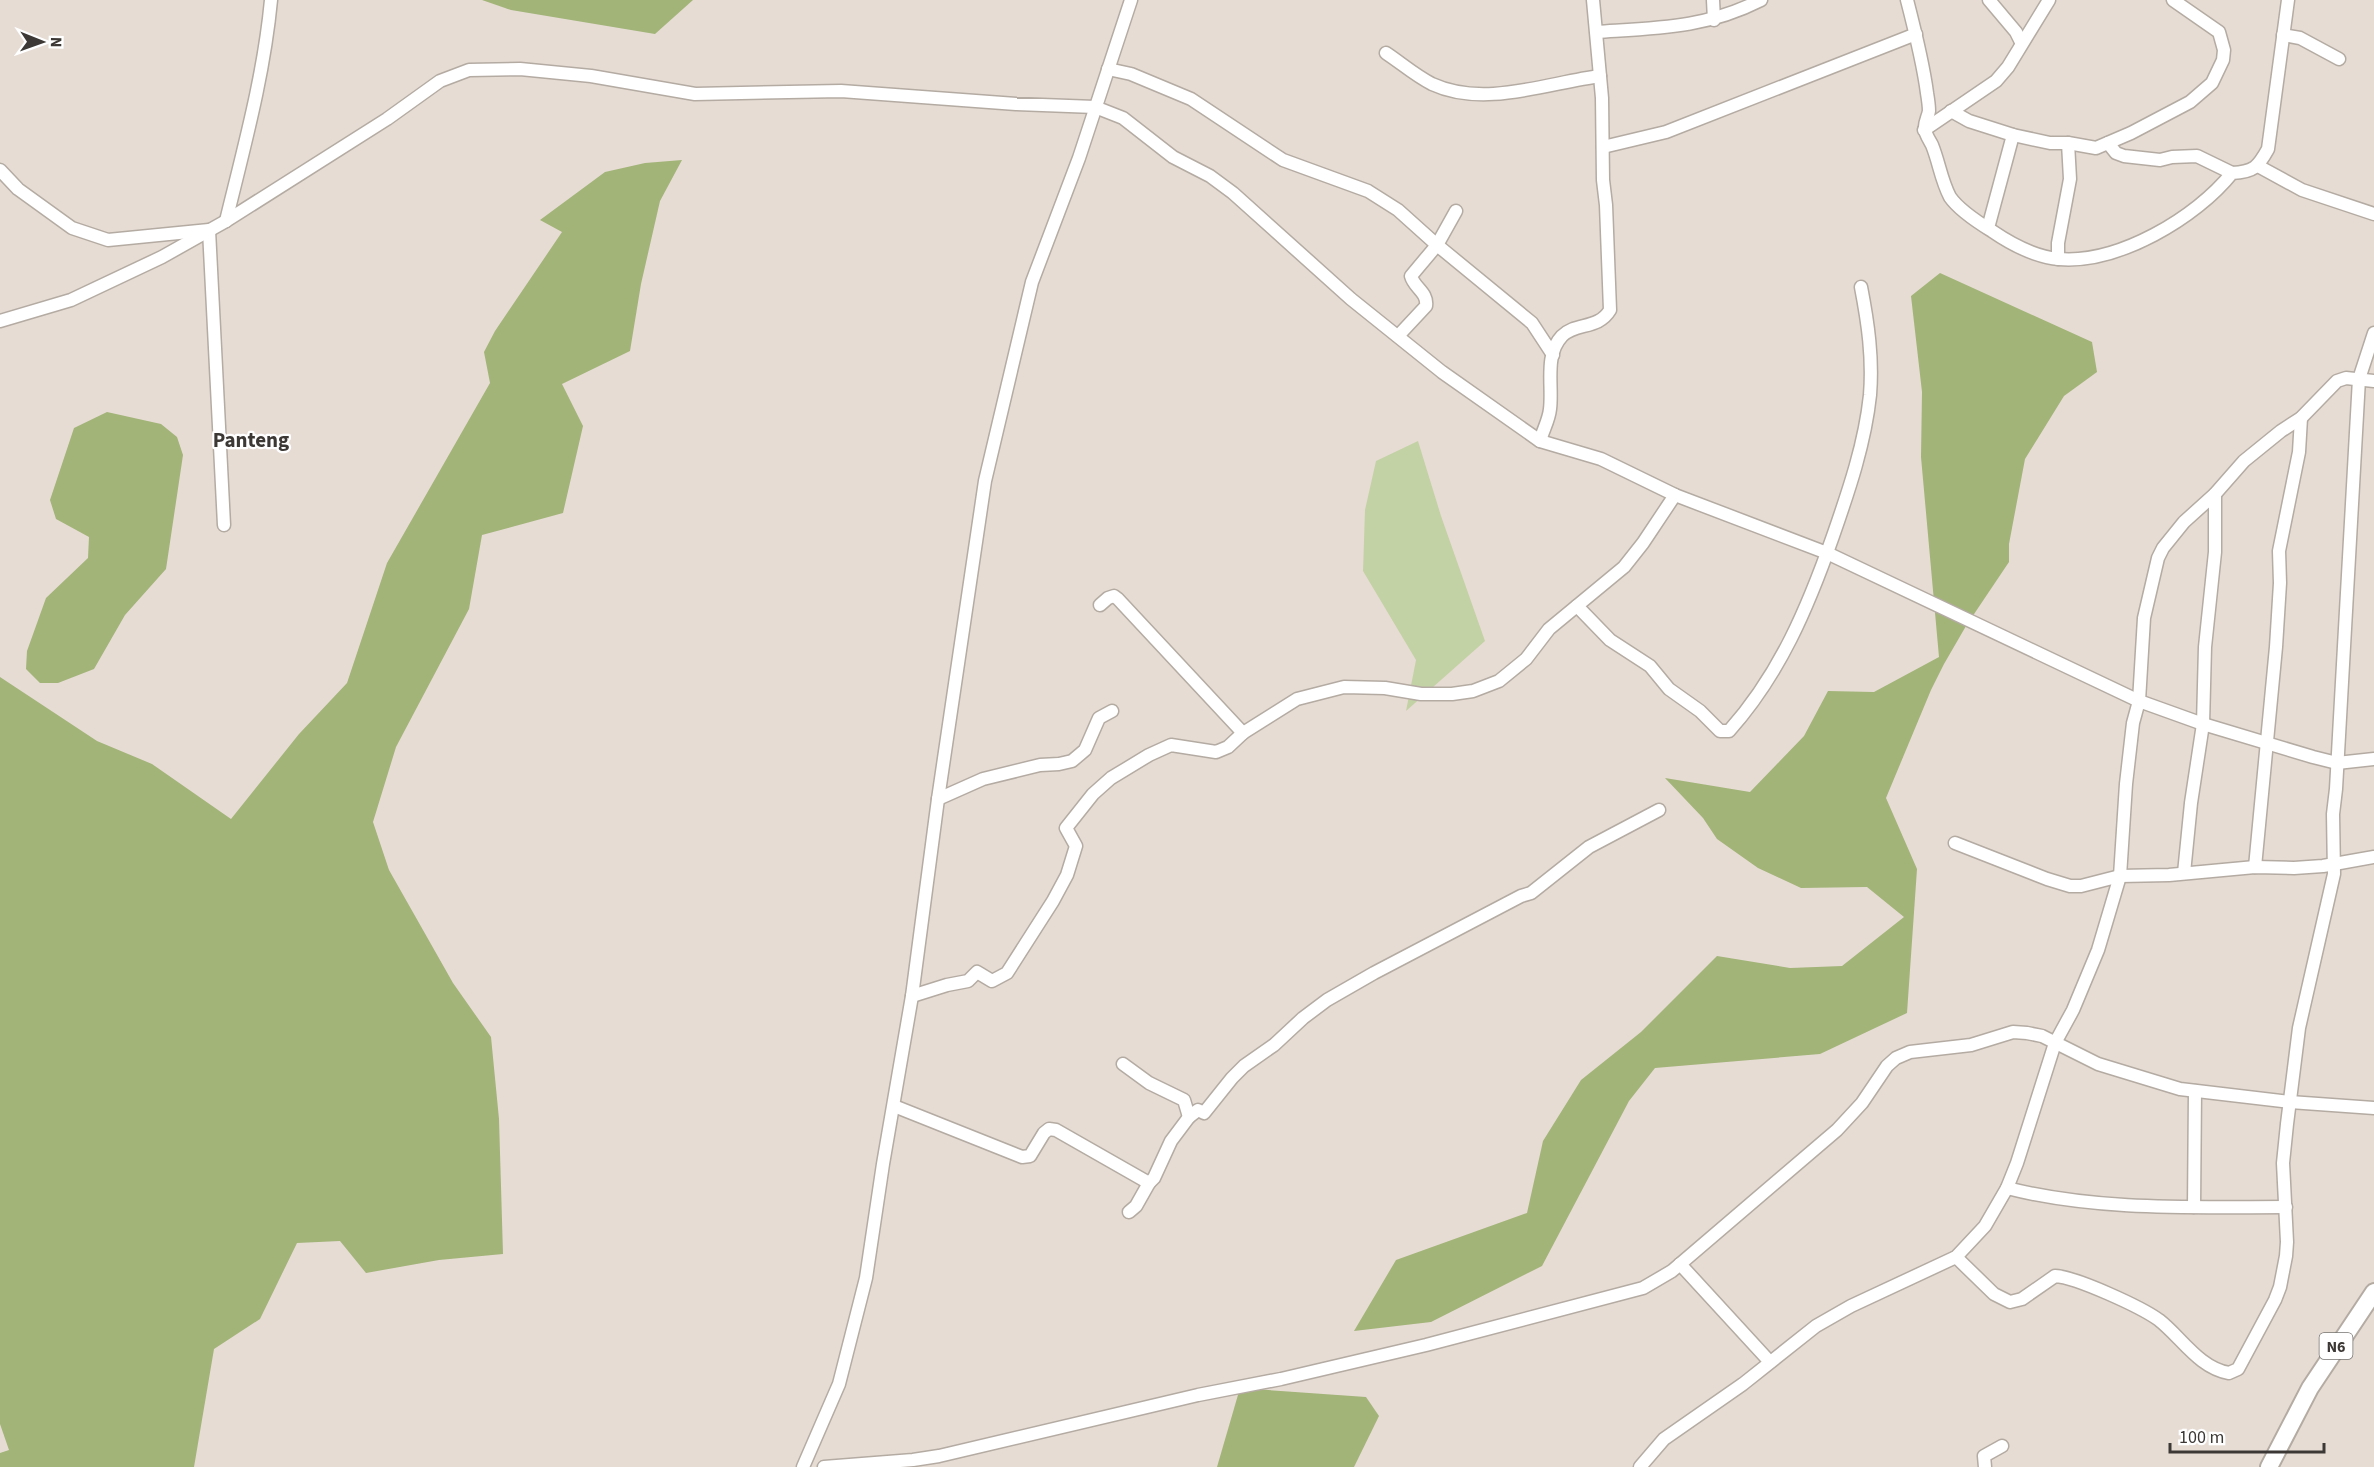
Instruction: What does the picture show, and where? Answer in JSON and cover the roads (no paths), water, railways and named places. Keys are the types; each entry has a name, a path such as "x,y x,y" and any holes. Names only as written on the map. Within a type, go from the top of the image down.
{"highway":[{"name":"N6","path":"2269,1467 2310,1388 2374,1292"}],"street":[{"path":"226,220 267,45 271,0"},
{"path":"803,1467 839,1384 866,1278 912,996 938,799 985,481 1032,282 1079,158 1131,0"},
{"path":"1540,441 1549,419 1551,406 1553,355 1564,334 1605,320 1610,310 1600,76 1593,0"},
{"path":"1713,0 1714,20"},
{"path":"1597,32 1679,26 1714,20 1761,0"},
{"path":"1907,0 1928,94 1929,111 1924,130 1951,199 1988,228 2023,248 2058,259 2084,259 2107,255 2153,235 2187,213 2224,182 2232,172"},
{"path":"1989,0 2016,32 2021,42"},
{"path":"1924,130 1996,81 2008,67 2021,42 2049,0"},
{"path":"1951,111 1969,121 2013,135 2096,148 2131,133 2190,102 2212,83 2223,60 2224,50 2219,32 2173,0"},
{"path":"2258,166 2268,149 2288,0"},
{"path":"1603,147 1666,132 1916,34"},
{"path":"2283,35 2300,39 2339,59"},
{"path":"1386,53 1431,83 1451,90 1476,93 1534,88 1600,76"},
{"path":"0,321 71,300 162,257 226,220 387,119 440,81 469,70 512,69 591,76 695,94 798,90 852,91 1004,103 1095,107 1122,118 1173,157 1210,176 1233,193 1351,299 1442,372 1540,441 1601,459 1675,495 1827,553 2139,701 2203,724 2337,763 2374,759"},
{"path":"1108,69 1131,74 1191,99 1282,160 1368,191 1398,210 1532,323 1553,355"},
{"path":"1988,228 2013,135"},
{"path":"2108,142 2116,153 2124,156 2160,160 2197,156 2232,172 2258,166 2310,193 2374,214"},
{"path":"2058,259 2058,243 2070,179 2068,143"},
{"path":"0,170 18,189 72,228 108,240 209,230"},
{"path":"1398,336 1426,306 1425,296 1411,276 1437,245 1456,211"},
{"path":"209,230 224,525"},
{"path":"1577,606 1610,640 1650,666 1669,689 1700,711 1720,731 1729,731 1764,687 1797,630 1850,489 1870,396 1871,351 1861,286"},
{"path":"1956,1257 1994,1294 2010,1302 2022,1299 2055,1276 2139,1307 2166,1326 2211,1367 2229,1373 2238,1369 2280,1287 2288,1242 2283,1163 2290,1102 2300,1028 2330,895 2334,864 2333,814 2359,379 2374,333"},
{"path":"1640,1467 1664,1439 1743,1384 1816,1326 1851,1306 1956,1257 1985,1226 2007,1188 2055,1043 2073,1010 2098,950 2120,876 2129,753 2139,701 2144,618 2158,558 2163,548 2184,522 2215,494 2244,461 2301,418 2337,381 2346,378 2374,381"},
{"path":"2255,867 2280,583 2279,551 2299,452 2301,418"},
{"path":"2184,873 2191,803 2203,724 2205,647 2215,552 2215,494"},
{"path":"912,996 968,981 977,972 992,981 1007,973 1053,902 1067,875 1076,846 1066,828 1093,794 1111,778 1149,755 1171,745 1216,752 1228,747 1243,733 1297,699 1332,689 1367,687 1420,694 1452,694 1484,687 1513,672 1549,629 1624,567 1675,495"},
{"path":"1100,605 1114,596 1118,599 1243,733"},
{"path":"938,799 983,779 1040,765 1072,761 1085,750 1099,718 1112,711"},
{"path":"1129,1212 1136,1206 1154,1178 1171,1141 1189,1117 1197,1110 1204,1113 1244,1066 1274,1045 1303,1018 1327,1000 1374,973 1521,896 1531,893 1564,865 1589,848 1659,810"},
{"path":"1955,843 2070,886 2081,886 2120,876 2255,867 2294,868 2374,857"},
{"path":"824,1467 939,1456 1425,1345 1643,1288 1680,1264 1837,1130 1862,1103 1874,1084 1896,1058 1910,1052 1971,1044 2013,1032 2034,1034 2080,1056 2127,1074 2195,1091 2290,1102 2374,1108"},
{"path":"1123,1064 1149,1083 1184,1100 1189,1117"},
{"path":"2194,1206 2195,1091"},
{"path":"894,1106 1022,1157 1030,1156 1049,1129 1056,1130 1149,1183"},
{"path":"2007,1188 2061,1200 2194,1206 2286,1207"},
{"path":"1680,1264 1770,1362"},
{"path":"1985,1467 1984,1456 2002,1446"}],"district":[{"name":"Panteng","path":"251,440"}]}
